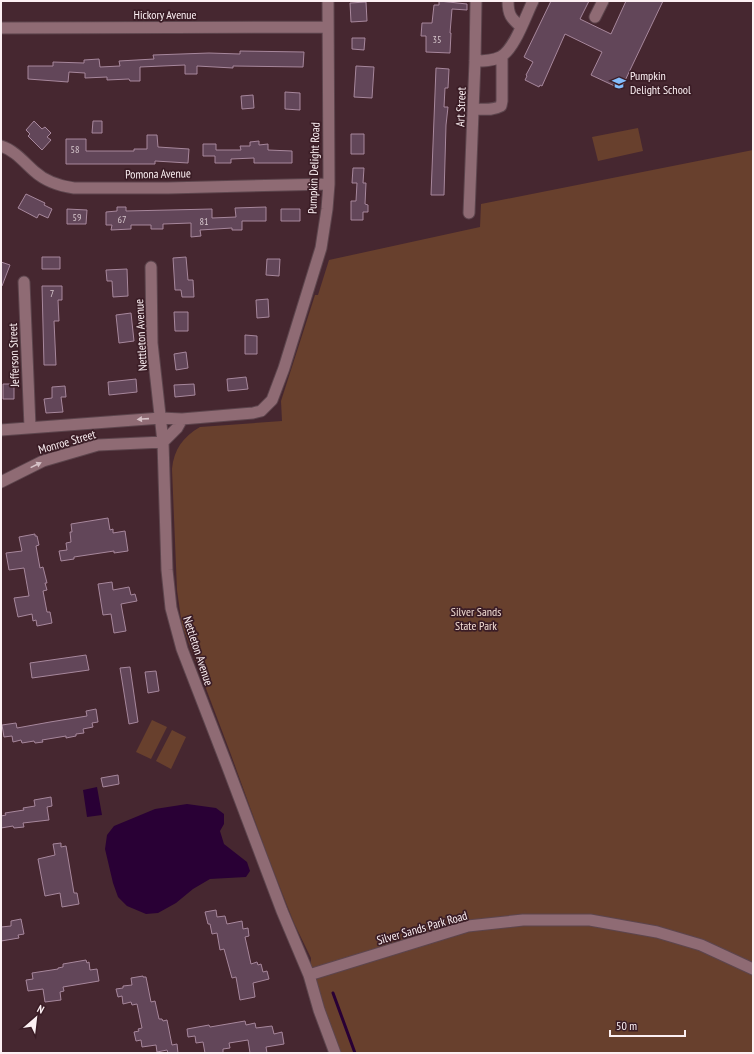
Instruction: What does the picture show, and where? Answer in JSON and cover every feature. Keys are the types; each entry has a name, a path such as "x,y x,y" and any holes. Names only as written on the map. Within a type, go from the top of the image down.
{"street":[{"name":"Pumpkin Delight Road","path":"253,413 261,411 272,400 284,368 321,248 329,184 328,1"},
{"name":"Art Street","path":"469,213 474,109 476,1"},
{"path":"508,1 508,12 512,19 520,27"},
{"path":"475,61 491,61 502,57 510,49 533,1"},
{"path":"594,17 603,1"},
{"name":"Hickory Avenue","path":"1,28 328,27"},
{"path":"474,109 485,110 500,106 502,101 502,57"},
{"name":"Pomona Avenue","path":"1,146 12,152 35,172 47,180 62,186 74,188 168,188 329,184"},
{"name":"Nettleton Avenue","path":"151,267 152,343 163,442 167,570 171,608 182,650 282,911 309,975 319,1010 335,1053"},
{"name":"Jefferson Street","path":"24,282 30,427"},
{"name":"Monroe Street","path":"1,430 161,418 182,419 253,413"},
{"path":"163,442 177,428 182,419"},
{"name":"Monroe Street","path":"1,482 43,461 98,445 163,442"},
{"name":"Silver Sands Park Road","path":"309,975 468,926 523,920 590,920 657,932 701,946 753,969"}],"green space":[{"path":"638,128 643,151 598,161 592,137"},
{"name":"Silver Sands State Park","path":"753,150 753,1053 330,1053 309,994 311,958 294,923 268,857 182,625 177,590 172,469 177,450 184,439 200,427 282,421 281,401 315,295 318,295 329,260 480,227 481,204"},
{"path":"152,720 167,727 151,759 136,752"},
{"path":"172,730 186,737 171,769 156,761"}],"shaded area":[{"path":"97,787 102,815 87,817 83,790"},
{"path":"187,804 216,808 224,814 224,824 220,831 224,844 247,862 250,871 246,877 210,879 193,889 176,903 158,913 146,914 127,906 118,897 113,883 105,849 107,835 114,826 155,809"}],"building":[{"path":"439,1 467,4 467,10 452,9 450,53 426,52 426,36 421,36 422,23 432,23 434,5 439,5"},
{"path":"551,1 589,1 580,19 611,34 626,1 663,1 621,89 591,75 602,52 565,34 542,86 540,85 539,87 525,80 533,62 524,57"},
{"path":"366,2 367,21 351,22 350,3"},
{"path":"352,38 365,38 364,50 352,49"},
{"path":"240,51 304,52 303,67 233,66 233,68 197,66 197,74 185,74 185,65 140,67 140,81 130,81 129,79 107,80 107,77 85,78 85,73 69,72 68,82 28,79 28,66 53,66 53,62 84,63 84,60 99,59 100,67 120,66 119,61 154,59 153,55 209,53 240,54"},
{"path":"356,66 374,67 372,98 354,97"},
{"path":"436,68 449,69 448,88 445,88 444,107 448,107 444,195 431,195"},
{"path":"285,92 300,93 300,110 285,109"},
{"path":"253,95 254,108 242,109 241,96"},
{"path":"34,121 42,129 45,127 51,133 47,137 51,140 42,150 28,136 30,134 26,130"},
{"path":"93,121 102,121 102,133 92,133"},
{"path":"351,134 364,134 364,154 351,154"},
{"path":"147,135 157,135 158,147 189,149 188,163 155,161 155,164 66,164 66,139 86,139 86,151 134,151 134,149 147,149"},
{"path":"259,141 259,145 268,144 268,150 292,151 292,163 254,163 254,158 231,159 231,163 215,163 215,156 203,156 203,144 216,144 216,150 241,150 240,146 250,146 250,142"},
{"path":"353,168 364,168 363,183 366,183 365,204 368,205 368,212 363,212 363,220 351,220 351,201 356,201 357,183 352,183"},
{"path":"26,194 45,203 44,205 52,209 48,218 39,214 37,218 18,208"},
{"path":"117,207 126,207 126,211 212,209 212,218 236,217 235,208 266,207 266,221 242,221 242,230 232,230 232,228 200,230 201,236 191,237 191,223 163,224 163,229 151,229 151,225 131,225 131,229 111,230 112,225 106,225 106,212 117,211"},
{"path":"67,209 87,210 86,224 67,224"},
{"path":"281,209 300,209 300,221 281,221"},
{"path":"42,257 60,257 60,269 42,269"},
{"path":"186,257 188,280 193,280 194,297 182,297 181,290 175,290 173,258"},
{"path":"267,259 280,259 279,276 266,275"},
{"path":"1,262 10,265 2,286 1,286"},
{"path":"127,269 128,296 113,297 112,281 107,281 106,270"},
{"path":"42,286 62,286 62,300 58,300 59,321 54,321 56,365 44,365"},
{"path":"268,299 269,317 257,318 256,300"},
{"path":"174,312 188,312 188,331 175,331"},
{"path":"131,313 134,341 119,343 116,315"},
{"path":"245,335 257,336 257,354 245,354"},
{"path":"186,352 188,368 176,370 174,354"},
{"path":"246,377 248,389 228,391 227,379"},
{"path":"136,379 137,392 109,395 108,382"},
{"path":"3,384 14,384 14,399 3,399"},
{"path":"194,384 195,395 175,397 174,385"},
{"path":"65,386 66,397 61,397 63,412 46,413 44,399 52,398 52,387"},
{"path":"108,518 110,530 113,529 113,533 125,531 128,551 114,553 114,551 74,557 74,559 61,561 59,551 67,550 66,543 71,542 71,524"},
{"path":"35,534 39,545 36,546 40,568 43,567 47,583 45,583 47,590 43,591 47,612 50,612 52,623 37,626 36,620 33,621 32,614 18,617 14,598 29,596 24,568 9,570 6,553 22,551 19,537"},
{"path":"112,582 113,590 129,587 131,595 135,594 137,601 121,604 126,631 114,633 111,614 103,615 98,584"},
{"path":"86,655 89,670 32,678 30,663"},
{"path":"130,667 138,722 129,724 120,668"},
{"path":"156,671 159,691 148,693 145,672"},
{"path":"96,709 98,722 92,723 93,727 83,729 84,733 76,734 76,736 42,740 43,742 35,743 34,741 22,743 21,740 13,742 12,736 4,737 2,725 16,723 17,728 87,716 86,711"},
{"path":"118,775 119,784 103,787 101,778"},
{"path":"51,797 52,806 47,807 49,820 23,823 24,827 14,828 13,826 1,828 1,816 6,815 5,813 24,810 23,808 35,806 34,800"},
{"path":"61,843 61,847 66,846 74,893 77,893 79,904 62,907 60,893 45,896 38,859 55,855 53,844"},
{"path":"216,910 217,917 225,916 227,924 242,921 243,929 248,928 249,936 245,937 251,964 257,962 258,965 261,964 263,972 267,971 269,979 253,983 255,997 240,1000 236,977 232,978 224,949 220,950 217,933 212,934 210,924 208,924 205,912"},
{"path":"21,919 24,934 18,935 19,938 1,941 1,927 11,926 11,921"},
{"path":"86,960 87,963 89,962 90,970 97,969 99,981 63,987 64,991 60,992 61,1000 45,1002 43,989 28,991 26,980 33,979 32,973 58,969 63,967 63,964"},
{"path":"146,977 151,1002 155,1001 159,1019 162,1019 163,1021 167,1020 172,1045 177,1044 178,1053 168,1053 167,1050 157,1052 156,1045 142,1047 141,1040 136,1041 134,1032 139,1031 138,1029 142,1028 137,1004 132,1005 131,1002 123,1004 122,996 118,997 116,989 123,988 123,986 132,985 131,978"},
{"path":"245,1021 246,1025 255,1023 256,1028 272,1026 274,1034 282,1032 284,1044 266,1047 267,1053 250,1053 248,1040 229,1043 230,1048 223,1049 223,1053 205,1053 203,1042 196,1043 195,1036 188,1037 187,1029"}],"waterway":[{"path":"333,993 355,1053"}],"place":[{"name":"Pumpkin Delight School","path":"619,83"}]}
